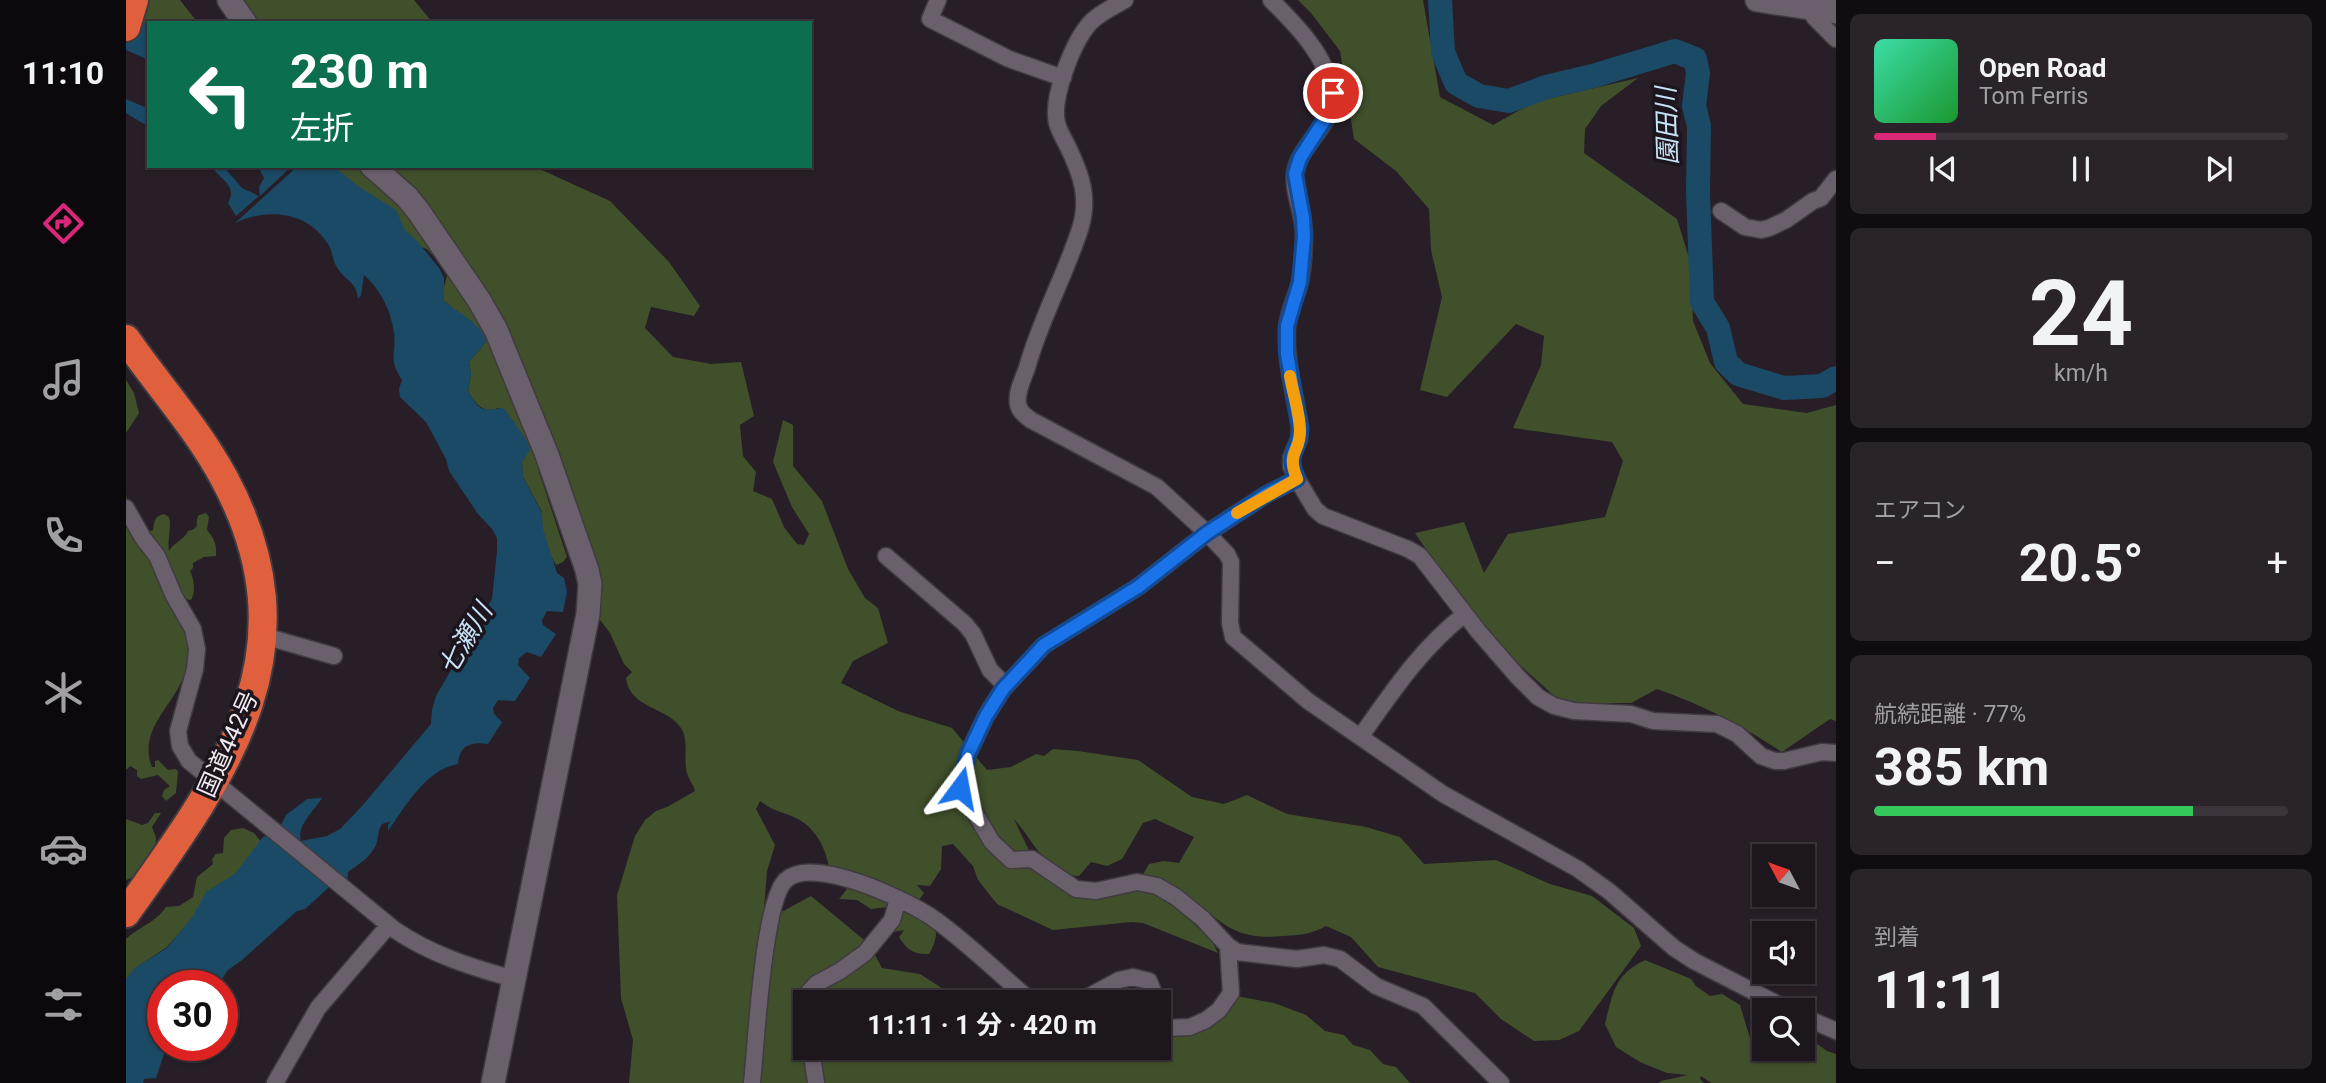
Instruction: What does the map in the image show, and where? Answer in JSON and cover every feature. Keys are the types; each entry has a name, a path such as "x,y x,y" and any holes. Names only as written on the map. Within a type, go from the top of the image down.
{"highway":[{"path":"126,27 134,0"},
{"name":"国道442号","path":"126,339 197,436 224,478 257,562 264,636 255,684 242,723 214,782 188,825 126,913"}],"street":[{"path":"229,0 244,21"},
{"path":"938,0 930,19 1009,59 1063,78"},
{"path":"1125,0 1090,23 1080,38 1057,99 1057,122 1082,178 1084,215 1030,351 1019,390 1018,407 1031,420 1157,487 1207,533 1231,562 1230,630 1237,642 1308,701 1460,804 1589,877 1674,948 1694,961 1766,998"},
{"path":"1271,0 1314,50 1325,69 1333,93 1331,110 1300,158 1295,174 1304,229 1300,282 1287,326 1289,368 1300,428 1291,461 1297,479 1311,504 1323,516 1420,556 1517,676 1538,697 1554,706 1574,711 1631,714 1653,721 1717,724 1737,734 1761,757 1775,761 1822,752 1836,753"},
{"path":"1757,0 1836,12"},
{"path":"1809,7 1814,17 1836,39"},
{"path":"374,168 407,197 419,212 480,300 496,330 547,454 579,544 590,584 588,614 493,1083"},
{"path":"1721,211 1745,227 1760,230 1769,228 1821,198 1836,179"},
{"path":"1297,479 1267,494 1207,533 1138,587 1044,645 1006,686 976,735 968,754 960,788 992,842 1011,860 1032,859 1076,889 1096,891 1137,882 1157,886 1176,897 1203,919 1237,952 1297,959 1324,955 1340,959 1376,986 1423,1006 1501,1083"},
{"path":"126,508 157,556 174,596 193,629 197,649 195,669 180,717 178,738 189,761 384,922 414,943 449,959 514,979"},
{"path":"886,556 965,624 973,634 989,670 1006,686"},
{"path":"1361,737 1416,661 1465,614"},
{"path":"264,636 334,656"},
{"path":"752,1083 768,926 778,891 786,879 801,874 822,873 850,879 898,898 931,917 1018,990"},
{"path":"811,990 865,953 892,920 898,898"},
{"path":"275,1083 318,1008 384,922"},
{"path":"1171,1028 1190,1027 1206,1020 1219,1010 1231,993 1228,946"},
{"path":"1101,990 1133,976 1149,981 1153,990"},
{"path":"1815,1022 1836,1031"},
{"path":"813,1060 816,1083"}],"green space":[{"path":"144,0 180,0 196,21 147,21 147,25 139,20"},
{"path":"240,0 414,0 431,21 253,21"},
{"path":"1298,0 1423,0 1440,97 1493,125 1534,102 1638,78 1601,106 1585,129 1584,153 1677,219 1691,264 1693,321 1710,363 1743,404 1807,413 1836,405 1836,721 1830,719 1782,752 1721,716 1657,689 1631,703 1562,703 1479,628 1415,533 1464,522 1484,573 1508,534 1605,517 1623,461 1612,442 1513,428 1541,365 1544,336 1516,324 1447,397 1420,390 1442,297 1431,250 1429,209 1396,171 1354,139 1340,51"},
{"path":"330,168 537,168 610,201 669,262 700,306 694,316 651,307 645,328 673,357 711,364 741,362 754,416 740,425 743,456 756,472 753,491 772,499 784,527 797,544 804,545 809,534 792,507 773,462 783,420 793,425 793,466 822,501 848,569 865,598 878,608 888,643 853,661 841,683 898,711 952,728 987,770 1011,767 1036,754 1044,756 1053,749 1138,760 1192,797 1224,804 1247,795 1287,814 1366,827 1400,837 1424,864 1496,860 1550,884 1592,896 1634,928 1641,946 1579,1031 1559,1040 1534,1041 1501,1019 1475,993 1378,967 1351,937 1326,926 1306,934 1290,936 1267,937 1241,933 1221,922 1177,889 1142,876 1149,864 1164,861 1179,863 1194,837 1155,819 1143,823 1122,859 1107,866 1091,862 1079,876 1058,870 1049,863 1014,819 1036,865 1047,879 1140,888 1155,893 1166,899 1211,939 1218,953 1143,923 1053,930 997,904 978,880 973,866 953,844 942,846 941,869 930,886 917,885 924,893 918,901 932,920 936,932 929,954 919,954 908,948 899,937 904,930 893,932 883,917 887,907 871,909 857,900 839,899 847,889 831,879 828,861 817,836 796,818 760,801 756,809 775,845 767,871 763,922 811,896 869,944 882,968 920,974 945,990 793,990 793,1060 1171,1060 1171,1021 1203,1023 1236,996 1274,1003 1306,1015 1325,1031 1344,1035 1353,1045 1370,1050 1383,1064 1396,1067 1410,1083 629,1083 633,1040 621,998 617,895 635,836 645,820 656,811 695,791 686,770 684,733 667,715 641,702 629,688 626,678 632,672 624,664 610,633 597,616 534,447 539,472 567,557 563,562 556,565 542,540 542,512 523,477 522,462 526,455 516,428 509,417 498,408 488,410 480,407 468,391 471,374 469,362 486,342 478,328 444,301 442,294 448,272 427,249 407,242"},
{"path":"126,380 134,393 139,413 126,433"},
{"path":"126,494 128,505 147,532 153,530 159,516 164,514 169,517 169,551 188,531 195,528 199,515 206,513 209,517 207,530 216,548 216,556 204,557 193,563 190,571 194,593 191,600 183,599 177,581 173,582 185,628 187,663 180,685 159,718 149,741 152,767 155,767 155,761 158,760 168,770 176,769 178,772 176,793 166,801 162,796 164,790 170,786 158,775 141,779 137,776 137,770 130,766 126,770"},
{"path":"155,813 161,813 152,827 156,839 153,851 142,869 126,880 126,819 142,825 148,823"},
{"path":"243,828 254,833 262,843 234,875 211,889 211,894 167,947 137,967 126,979 126,939 157,917 166,907 179,906 193,897 197,877 213,864 212,859 216,854 223,853 224,838 231,830"},
{"path":"1645,960 1691,979 1710,996 1722,994 1740,1005 1752,1045 1752,1061 1815,1061 1815,1042 1836,1054 1836,1083 1711,1083 1701,1076 1700,1079 1704,1083 1659,1083 1688,1075 1667,1073 1640,1062 1616,1047 1605,1024 1616,986 1635,966"}],"water":[{"path":"126,18 139,20 147,25 147,59 126,50"},
{"path":"126,99 147,108 147,126 126,113"},
{"path":"213,168 225,168 242,188 259,196 236,216 228,203 231,192 227,183"},
{"path":"259,168 290,168 260,196 259,187 264,178"},
{"path":"296,168 336,168 396,210 405,230 439,268 444,278 444,301 475,324 484,336 486,342 469,362 471,374 468,391 479,407 504,408 527,441 530,450 522,462 523,477 542,513 543,529 557,573 564,578 567,592 563,612 547,611 542,620 543,625 556,634 541,657 527,652 519,658 518,665 530,678 515,701 498,700 493,708 494,714 502,722 488,744 471,744 463,749 458,764 436,773 426,781 388,831 391,821 382,824 374,850 348,872 347,882 338,879 228,970 147,970 147,1061 162,1061 156,1078 144,1079 143,1083 126,1083 126,979 135,968 167,948 193,916 206,892 235,874 263,837 279,829 286,815 307,799 322,798 303,824 301,841 327,836 340,829 431,724 436,696 492,599 497,538 449,471 446,459 426,422 400,397 402,380 394,360 393,324 380,293 364,275 358,299 353,285 336,266 328,244 309,225 298,219 273,214 235,223"}],"waterway":[{"name":"園田川","path":"1440,0 1443,52 1456,83 1479,96 1509,101 1546,87 1675,51 1695,59 1698,73 1694,106 1699,126 1698,191 1702,302 1718,328 1726,362 1738,374 1784,388 1822,386 1836,378"}],"slow traffic":[{"path":"1237,513 1297,479 1291,458 1299,439 1300,428 1290,376"}],"route":[{"path":"960,788 968,754 986,716 1003,689 1044,645 1156,575 1207,533 1267,494 1297,479 1291,458 1299,439 1300,428 1287,354 1287,326 1300,282 1304,229 1295,174 1300,158 1331,110 1333,93"}],"water label":[{"name":"七瀬川","path":"465,639"}]}
